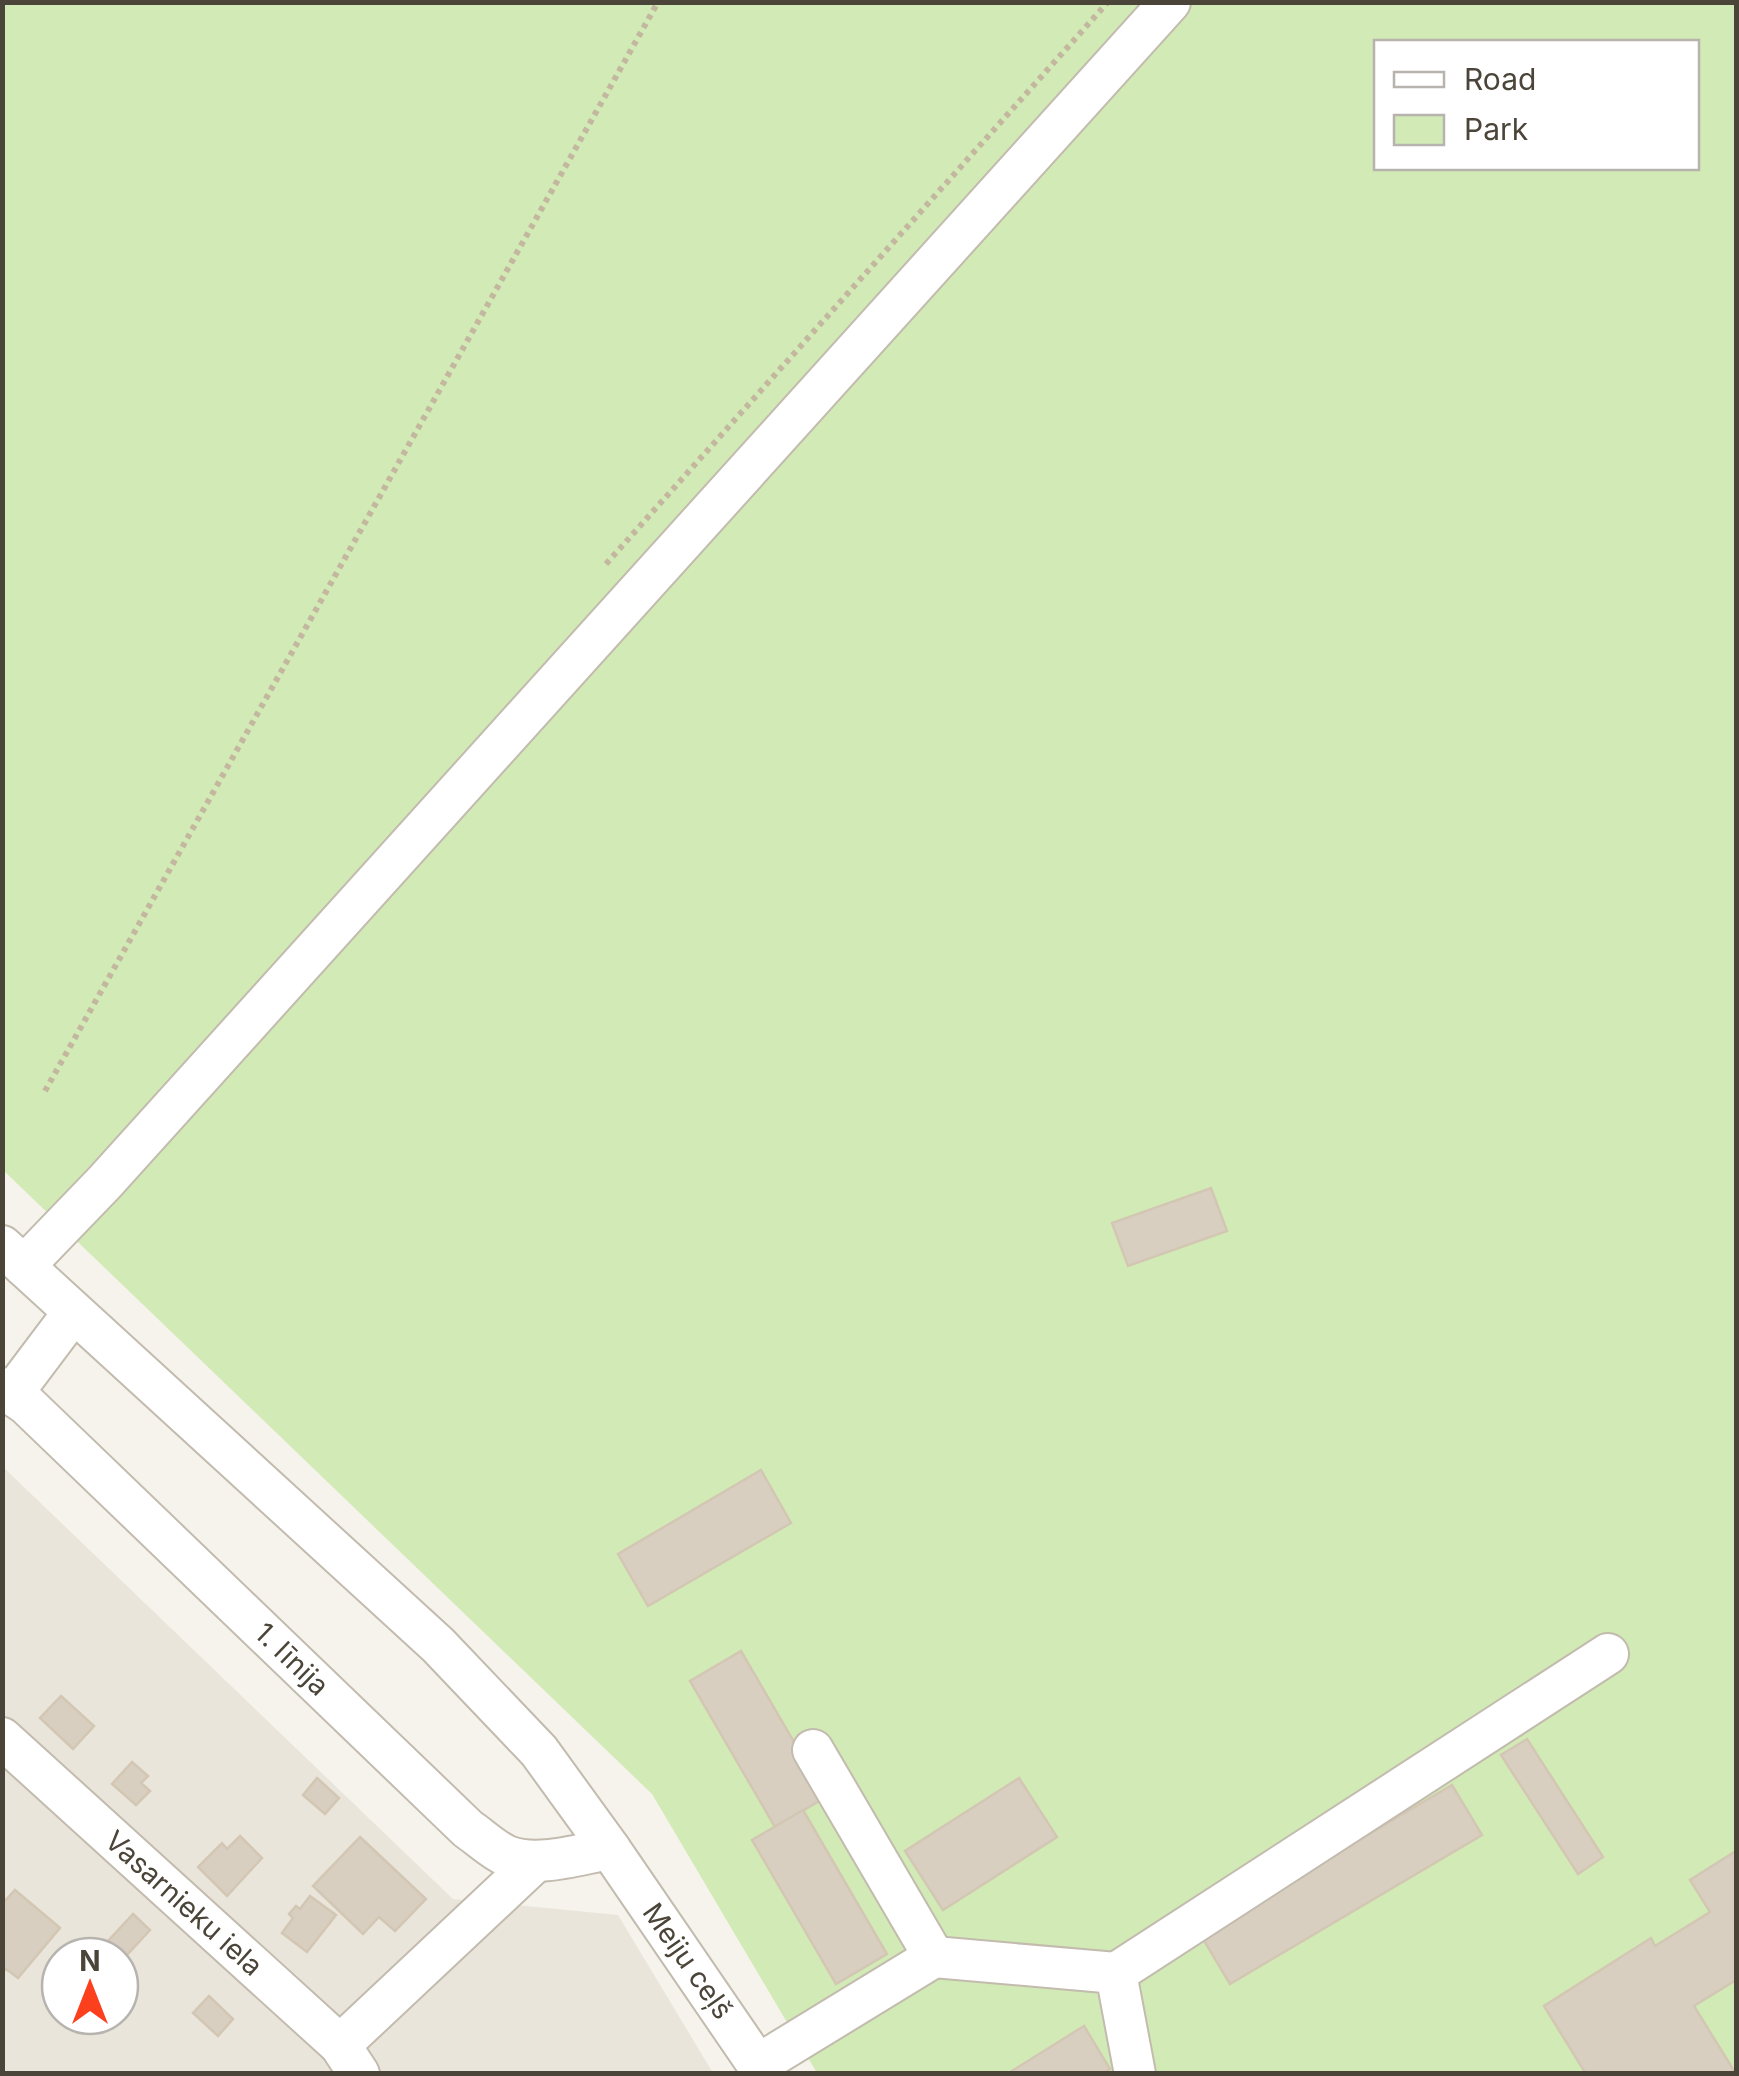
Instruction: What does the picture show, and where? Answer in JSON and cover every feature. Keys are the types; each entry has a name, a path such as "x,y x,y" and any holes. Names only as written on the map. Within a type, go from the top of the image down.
{"street":[{"path":"13,1256 104,1183 1170,2"},
{"name":"Meiju ceļš","path":"13,1256 438,1644 539,1751 761,2069"},
{"path":"7,1391 73,1313"},
{"name":"1. līnija","path":"7,1391 26,1404 468,1829 504,1855 536,1861 610,1849"},
{"path":"761,2069 934,1957 1116,1973 1608,1654"},
{"name":"Vasarnieku iela","path":"2,1738 350,2059"},
{"path":"813,1750 934,1957"},
{"path":"350,2059 536,1861"},
{"path":"1116,1973 1136,2074"}],"path":[{"path":"45,1091 658,2"}],"shaded area":[{"path":"2,1466 453,1899 618,1915 713,2073 3,2073"}],"green space":[{"path":"2,3 1736,3 1736,2073 817,2073 652,1794 3,1170"}],"building":[{"path":"1211,1188 1227,1231 1128,1266 1112,1223"},
{"path":"761,1470 791,1523 648,1606 618,1554"},
{"path":"741,1651 826,1797 775,1827 690,1681"},
{"path":"61,1696 94,1726 73,1749 40,1718"},
{"path":"1527,1739 1603,1857 1578,1874 1501,1755"},
{"path":"132,1762 148,1776 141,1783 150,1791 136,1805 112,1784"},
{"path":"317,1778 339,1798 325,1814 303,1795"},
{"path":"1019,1778 1057,1837 943,1910 905,1851"},
{"path":"1452,1785 1482,1835 1230,1984 1200,1934"},
{"path":"803,1810 887,1954 836,1984 752,1840"},
{"path":"240,1836 262,1858 227,1896 198,1867 222,1843 227,1849"},
{"path":"360,1837 426,1899 395,1931 379,1917 363,1934 313,1886"},
{"path":"1736,1851 1736,1980 1694,2006 1736,2074 1586,2074 1544,2006 1651,1938 1655,1946 1710,1912 1690,1880"},
{"path":"15,1890 60,1928 53,1936 40,1936 40,1952 18,1978 6,1969 2,1973 2,1904"},
{"path":"310,1896 336,1915 307,1952 282,1933 293,1918 289,1914 296,1906 300,1909"},
{"path":"133,1914 150,1930 140,1941 140,1936 113,1936"},
{"path":"209,1996 233,2019 218,2036 193,2013"},
{"path":"1084,2026 1110,2069 1103,2074 1007,2074"}]}
